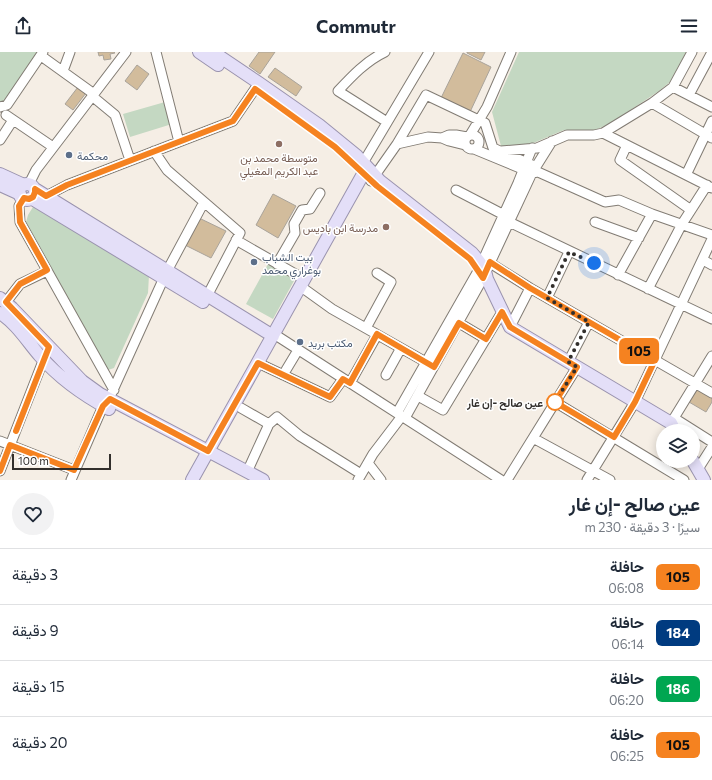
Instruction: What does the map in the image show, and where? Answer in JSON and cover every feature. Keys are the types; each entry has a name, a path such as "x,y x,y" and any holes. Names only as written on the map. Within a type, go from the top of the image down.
{"main road":[{"path":"199,52 257,86"},
{"path":"213,52 368,172 484,271 510,327 674,424"},
{"path":"192,480 302,282 368,172"},
{"path":"0,174 27,192 272,337"},
{"path":"0,185 46,196 166,275"},
{"path":"5,307 49,347 79,385"},
{"path":"5,307 22,334 44,360 79,385 109,398 206,455 247,476 263,480"},
{"path":"698,468 704,480"}],"street":[{"path":"63,71 70,52"},
{"path":"109,398 47,270 20,222 19,206 27,192 36,170 126,52"},
{"path":"156,52 179,142"},
{"path":"385,52 373,58 362,67 338,91 387,122"},
{"path":"368,172 387,122 429,52"},
{"path":"467,139 471,150 478,144 482,122 487,107 511,52"},
{"path":"497,149 532,148 567,135 594,135 603,133 673,87 692,52"},
{"path":"689,96 712,52"},
{"path":"0,107 7,105 44,55 93,95 115,116 130,160"},
{"path":"703,69 712,73"},
{"path":"46,196 67,185 233,121 257,86"},
{"path":"673,87 712,107"},
{"path":"368,172 397,144 426,95 482,122 497,149"},
{"path":"652,102 709,136"},
{"path":"0,140 9,118 53,147"},
{"path":"686,175 709,136 712,121"},
{"path":"467,139 482,122"},
{"path":"603,133 709,186 682,224 648,289"},
{"path":"397,144 428,137 442,138 449,136 467,139 474,135 478,137 478,144"},
{"path":"247,476 269,424 277,417 300,436 359,477 418,396 430,365 459,323 484,271 506,218 531,169 552,141"},
{"path":"478,144 497,149 531,169"},
{"path":"478,144 605,202 619,200 652,214 712,235"},
{"path":"627,145 620,160 691,210"},
{"path":"531,169 532,148"},
{"path":"154,151 167,170 240,233 206,299"},
{"path":"456,190 569,252 712,319"},
{"path":"277,264 295,233 294,224 302,210 310,209 320,193"},
{"path":"71,480 74,470 166,275 204,202"},
{"path":"618,275 652,214"},
{"path":"595,222 639,238"},
{"path":"236,240 277,264 302,282 332,309 430,365"},
{"path":"587,480 635,402 712,240"},
{"path":"547,298 569,252"},
{"path":"703,260 712,265"},
{"path":"5,307 20,284 47,270"},
{"path":"484,271 530,288 712,393"},
{"path":"402,416 484,271"},
{"path":"366,328 391,282 377,273"},
{"path":"510,327 530,288"},
{"path":"418,396 443,410 502,312"},
{"path":"507,480 555,402 589,322"},
{"path":"459,323 486,339"},
{"path":"258,363 330,397 347,381 377,334"},
{"path":"272,337 298,350 501,480"},
{"path":"0,471 49,347"},
{"path":"386,375 401,348"},
{"path":"283,375 298,350"},
{"path":"674,424 712,356"},
{"path":"555,402 684,480"},
{"path":"241,408 269,424"},
{"path":"700,436 712,442"},
{"path":"533,438 610,480"},
{"path":"0,441 74,470"},
{"path":"700,460 712,447"},
{"path":"368,463 381,480"}],"green space":[{"path":"0,52 39,52 7,100 0,102"},
{"path":"519,52 686,52 670,82 611,123 593,131 564,130 531,144 501,146 492,112"},
{"path":"165,102 172,124 130,137 123,114"},
{"path":"33,207 149,275 148,293 114,368 108,370 26,222"},
{"path":"268,264 295,279 273,319 246,304"}],"building":[{"path":"98,52 115,53 110,54 111,59 104,60 103,55 99,56"},
{"path":"259,52 275,52 260,74 249,66"},
{"path":"467,52 485,52 481,60"},
{"path":"463,53 491,67 470,112 441,98"},
{"path":"137,65 149,74 137,90 125,81"},
{"path":"275,68 302,87 296,96 268,77"},
{"path":"78,87 86,93 73,110 65,104"},
{"path":"273,194 296,206 278,238 256,225"},
{"path":"199,218 226,231 211,258 185,245"},
{"path":"699,387 712,396 712,402 706,412 689,402"}],"bus line":[{"name":"105","path":"0,471 10,445 74,470 103,406 110,399 208,451 258,363 330,397 343,379 350,383 377,334 434,367 459,323 486,339 502,312 510,327 577,367 555,402 614,437 635,402 655,360 530,288 490,262 483,278 470,259 377,186 335,147 255,89 233,121 67,185 46,196 35,189 35,194 33,197 29,199 24,198 18,211 20,222 47,270 20,284 6,302 49,347 16,431"}],"place":[{"name":"متوسطة محمد بن عبد الكريم المغيلي","path":"279,144"},
{"name":"محكمة","path":"69,155"},
{"name":"مدرسة ابن باديس","path":"386,227"},
{"name":"بيت الشباب بوغراري محمد","path":"254,262"},
{"name":"مكتب بريد","path":"300,342"},
{"name":"عين صالح -إن غار","path":"555,402"}],"route":[{"path":"555,402 577,367 568,362 589,322 547,298 569,252 594,263"}]}
